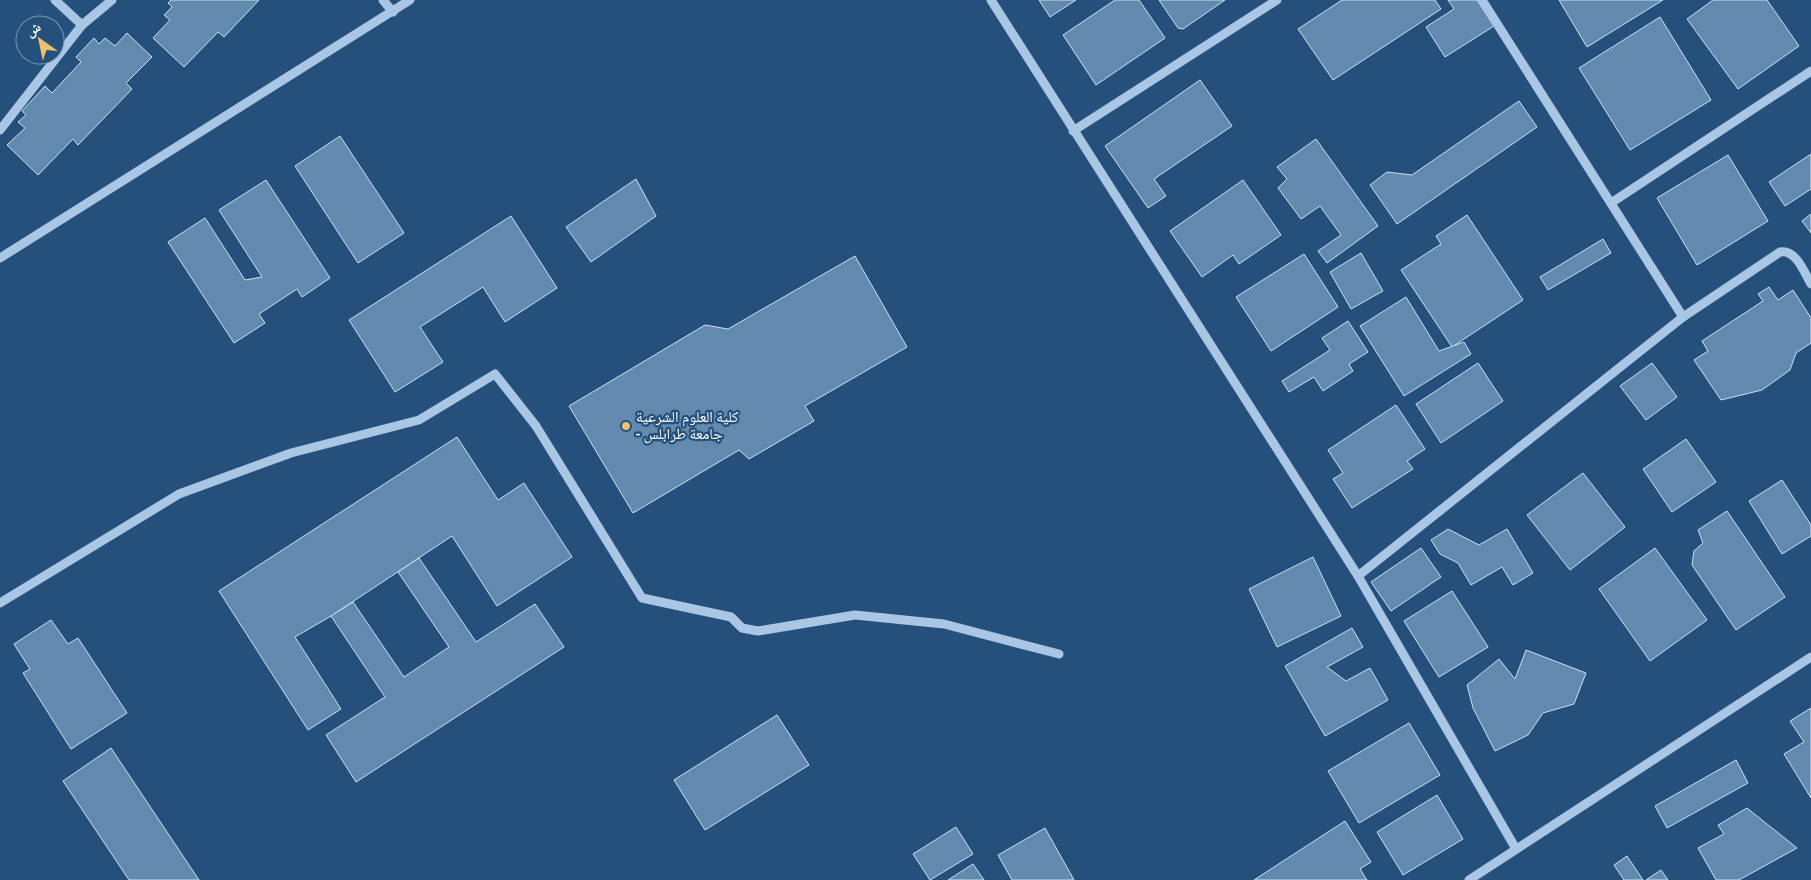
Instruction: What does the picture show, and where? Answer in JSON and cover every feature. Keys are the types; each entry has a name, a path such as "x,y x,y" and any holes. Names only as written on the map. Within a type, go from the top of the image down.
{"street":[{"path":"55,0 82,25"},
{"path":"0,130 82,25 112,0"},
{"path":"383,0 393,12"},
{"path":"1,256 410,0"},
{"path":"991,0 1358,576 1516,849"},
{"path":"1074,131 1277,0"},
{"path":"1482,0 1683,317"},
{"path":"1611,203 1811,71"},
{"path":"1358,576 1683,317 1780,252 1787,251 1792,254 1811,284"},
{"path":"0,603 179,494 291,453 419,420 495,374 536,426 642,598 730,617 742,628 758,631 855,615 944,624 1059,654"},
{"path":"1469,880 1811,657"}],"building":[{"path":"171,0 259,0 224,37 218,32 184,67 153,38 170,20 164,15 172,7 168,3"},
{"path":"1039,0 1076,0 1050,17"},
{"path":"1115,0 1139,0 1165,38 1096,85 1063,35"},
{"path":"1159,0 1225,0 1183,29 1178,28"},
{"path":"1342,0 1435,0 1441,9 1333,80 1298,29"},
{"path":"1448,0 1477,0 1494,26 1445,57 1426,27 1454,9"},
{"path":"1559,0 1663,0 1587,47"},
{"path":"1713,0 1767,0 1799,46 1738,89 1687,19"},
{"path":"1660,17 1711,100 1630,150 1579,68"},
{"path":"127,33 152,57 126,83 132,89 78,145 73,139 38,175 7,145 25,128 18,122 26,115 22,111 45,86 52,93 81,62 76,57 94,38 99,44 105,38 115,46"},
{"path":"1200,80 1232,126 1154,179 1166,196 1148,208 1105,146"},
{"path":"1519,101 1537,127 1397,224 1370,185 1387,172 1412,175"},
{"path":"340,136 404,233 358,263 295,166"},
{"path":"1316,139 1378,226 1327,263 1318,251 1341,235 1320,206 1301,219 1278,188 1287,179 1277,167"},
{"path":"1811,154 1811,189 1785,206 1769,182"},
{"path":"1728,155 1768,221 1697,265 1657,198"},
{"path":"636,179 656,216 591,262 566,227"},
{"path":"266,180 330,278 302,297 297,289 259,314 265,323 234,343 168,242 205,218 245,280 262,277 219,210"},
{"path":"1243,180 1281,235 1239,264 1233,255 1202,277 1170,231"},
{"path":"1811,214 1811,233 1802,221"},
{"path":"1467,215 1523,300 1452,347 1401,270 1441,244 1436,236"},
{"path":"511,216 557,288 505,322 483,287 420,327 443,362 395,392 349,320"},
{"path":"1603,239 1611,253 1548,290 1540,277"},
{"path":"1361,253 1383,291 1351,309 1330,272"},
{"path":"1304,254 1338,307 1271,351 1236,297"},
{"path":"855,256 907,347 805,406 814,421 749,459 739,450 633,513 569,406 705,325 728,329"},
{"path":"1769,287 1778,300 1793,290 1811,318 1811,343 1796,353 1790,370 1762,390 1721,400 1694,360 1708,351 1702,341 1763,301 1758,294"},
{"path":"1406,297 1439,351 1464,342 1471,354 1404,396 1360,326"},
{"path":"1348,321 1368,352 1349,364 1353,371 1323,391 1314,377 1289,392 1282,381 1330,350 1322,338"},
{"path":"1478,363 1503,401 1441,443 1416,404"},
{"path":"1652,363 1677,397 1646,420 1620,386"},
{"path":"1396,405 1425,449 1407,461 1413,469 1352,508 1333,479 1343,473 1328,450"},
{"path":"457,437 498,500 524,483 572,557 497,606 452,536 331,616 295,637 341,709 308,730 219,591"},
{"path":"1686,439 1716,482 1672,512 1643,469"},
{"path":"1583,473 1625,527 1570,570 1527,515"},
{"path":"1782,480 1811,525 1811,536 1782,554 1749,501"},
{"path":"1727,511 1785,597 1736,630 1692,565 1694,551 1703,543 1698,530"},
{"path":"1448,529 1479,545 1507,529 1533,573 1513,585 1502,567 1471,585 1458,563 1440,554 1431,540"},
{"path":"1421,548 1441,577 1391,611 1371,582"},
{"path":"1655,548 1707,620 1650,661 1599,589"},
{"path":"1313,557 1341,616 1277,647 1249,589"},
{"path":"419,558 476,642 535,604 564,647 356,782 326,735 385,697 331,616 353,602 404,677 449,647 398,572"},
{"path":"1452,591 1488,647 1439,677 1404,621"},
{"path":"51,620 68,644 78,638 127,713 71,749 23,673 30,669 14,644"},
{"path":"1352,628 1363,647 1327,667 1346,681 1370,668 1388,700 1325,736 1285,666"},
{"path":"1526,650 1586,673 1574,704 1543,713 1528,735 1495,751 1473,708 1467,685 1499,659 1515,679"},
{"path":"1811,708 1811,798 1784,754 1804,742 1790,721"},
{"path":"777,715 809,765 705,830 674,780"},
{"path":"1409,723 1440,775 1359,823 1328,771"},
{"path":"111,748 199,880 129,880 63,781"},
{"path":"1736,760 1748,783 1667,828 1655,806"},
{"path":"1437,795 1463,839 1403,875 1377,832"},
{"path":"1747,808 1797,848 1739,880 1716,880 1698,848 1724,834 1718,825"},
{"path":"1345,821 1371,862 1360,869 1367,880 1254,880"},
{"path":"956,827 973,854 930,880 913,854"},
{"path":"1045,828 1074,880 1012,880 998,855"},
{"path":"1627,856 1643,880 1624,880 1614,865"},
{"path":"973,864 984,880 948,880"},
{"path":"1661,870 1668,880 1646,880"}],"place":[{"name":"كلية العلوم الشرعية - جامعة طرابلس","path":"626,426"}]}
